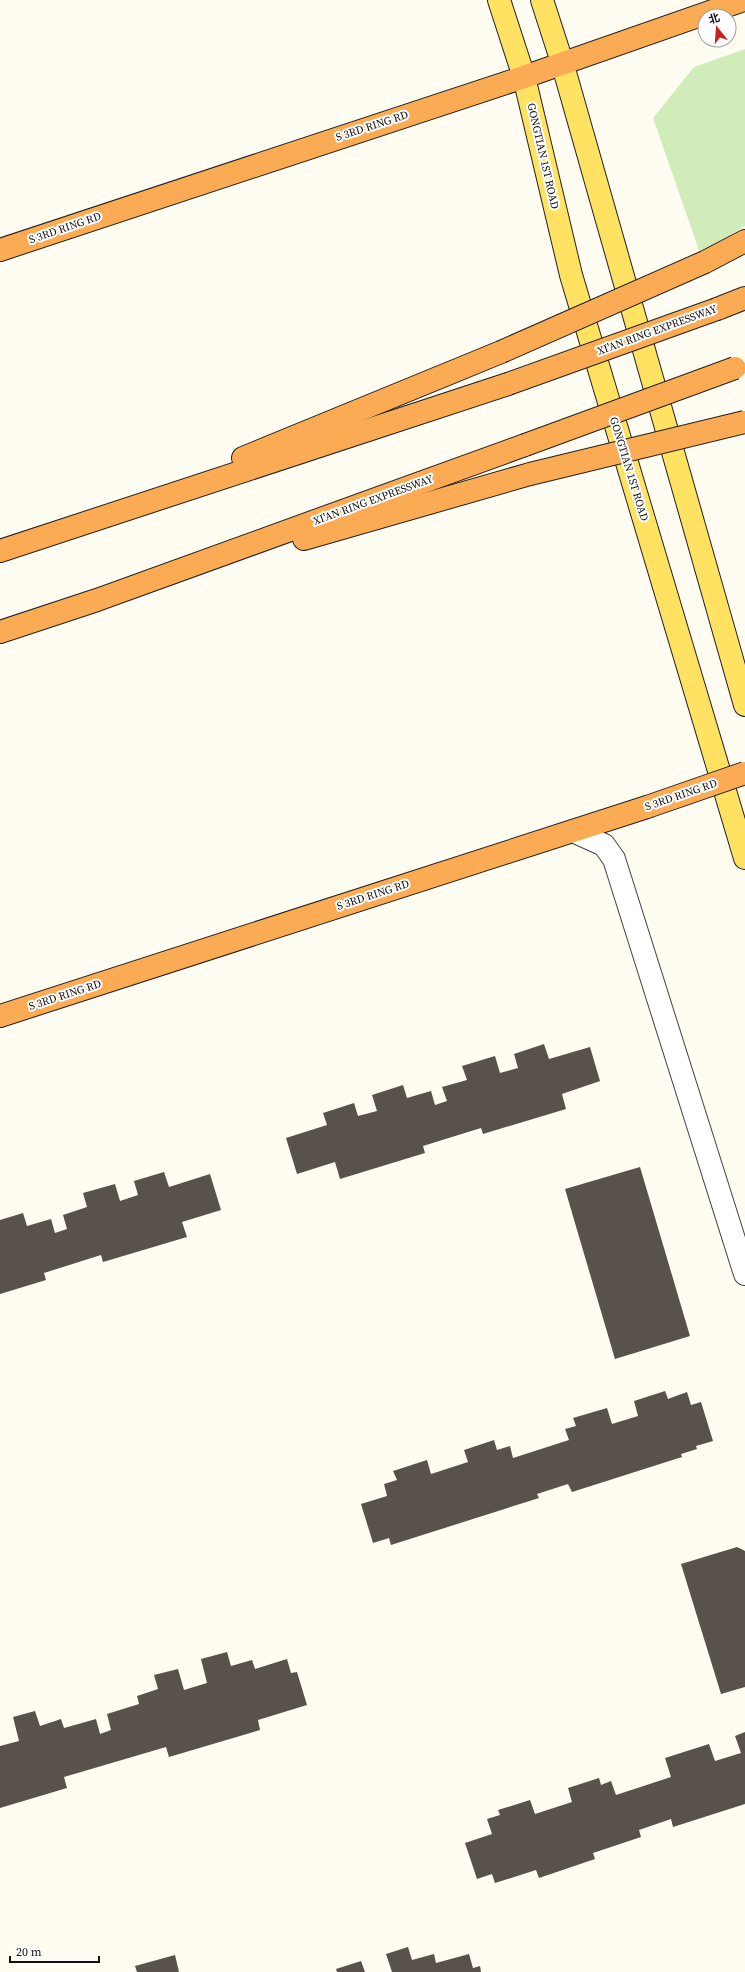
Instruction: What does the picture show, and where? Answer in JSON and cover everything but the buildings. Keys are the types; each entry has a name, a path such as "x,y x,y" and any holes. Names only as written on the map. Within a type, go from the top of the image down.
{"highway":[{"name":"S 3RD RING RD","path":"0,250 524,77 562,62 744,0"},
{"path":"68,530 501,352 704,262 745,241"},
{"name":"XI'AN RING EXPRESSWAY","path":"0,551 68,530 508,384 745,298"},
{"name":"XI'AN RING EXPRESSWAY","path":"0,632 97,600 740,366"},
{"path":"97,600 530,474 745,422"},
{"name":"S 3RD RING RD","path":"0,1016 647,807 745,773"}],"main road":[{"name":"GONGTIAN 1ST ROAD","path":"499,0 524,77 571,275 745,858"},
{"path":"542,0 562,62 745,705"}],"street":[{"path":"573,831 604,845 614,859 745,1274"}],"green space":[{"path":"745,49 745,226 700,253 653,118 694,67"}]}
